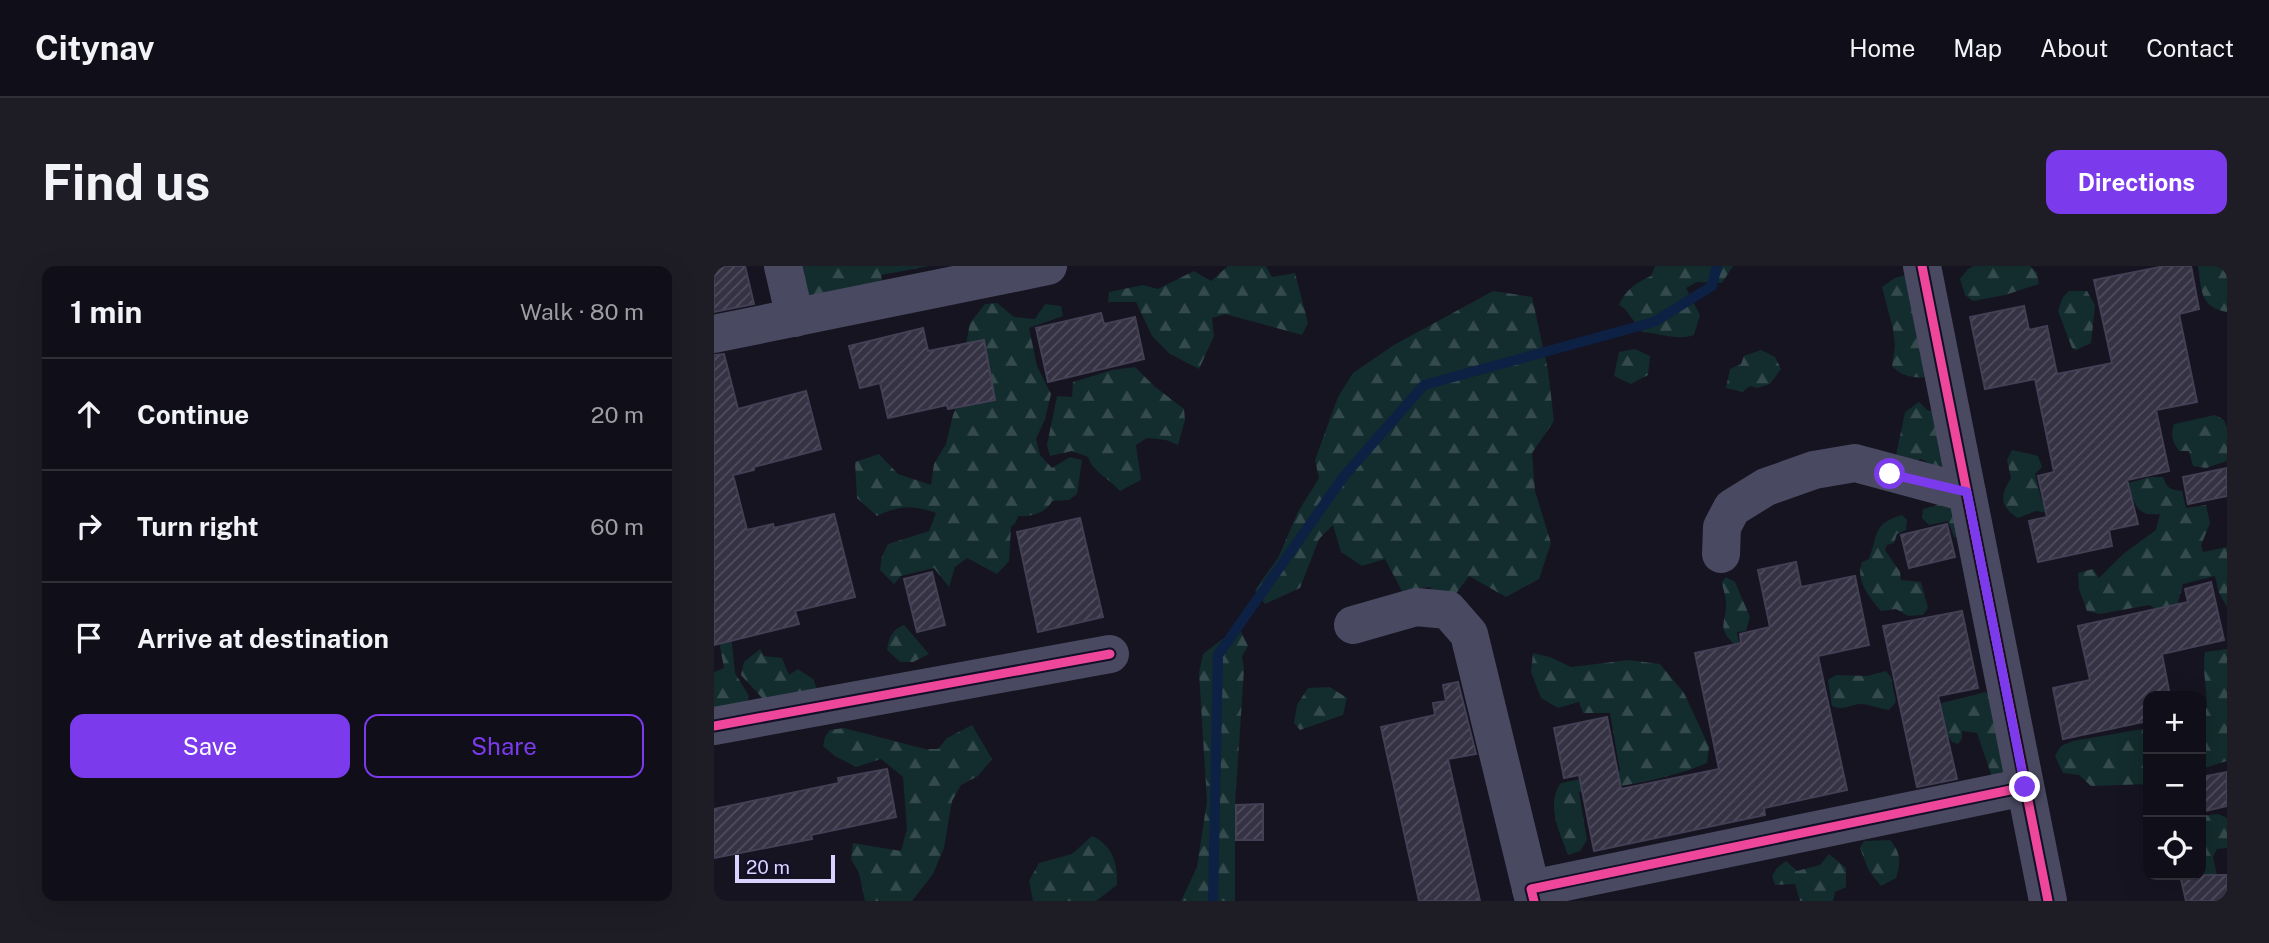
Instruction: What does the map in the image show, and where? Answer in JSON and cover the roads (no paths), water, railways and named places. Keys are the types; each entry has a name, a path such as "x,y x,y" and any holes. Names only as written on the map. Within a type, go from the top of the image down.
{"street":[{"path":"783,266 795,318"},
{"path":"714,334 1048,266"},
{"path":"1922,266 2048,901"},
{"path":"1721,554 1722,527 1732,508 1766,488 1814,470 1856,463 1967,492"},
{"path":"1353,625 1416,607 1448,610 1469,634 1533,895 2025,787"},
{"path":"714,726 1110,654"}],"waterway":[{"path":"1213,901 1218,655 1344,476 1424,385 1654,322 1712,286 1717,266"}]}
